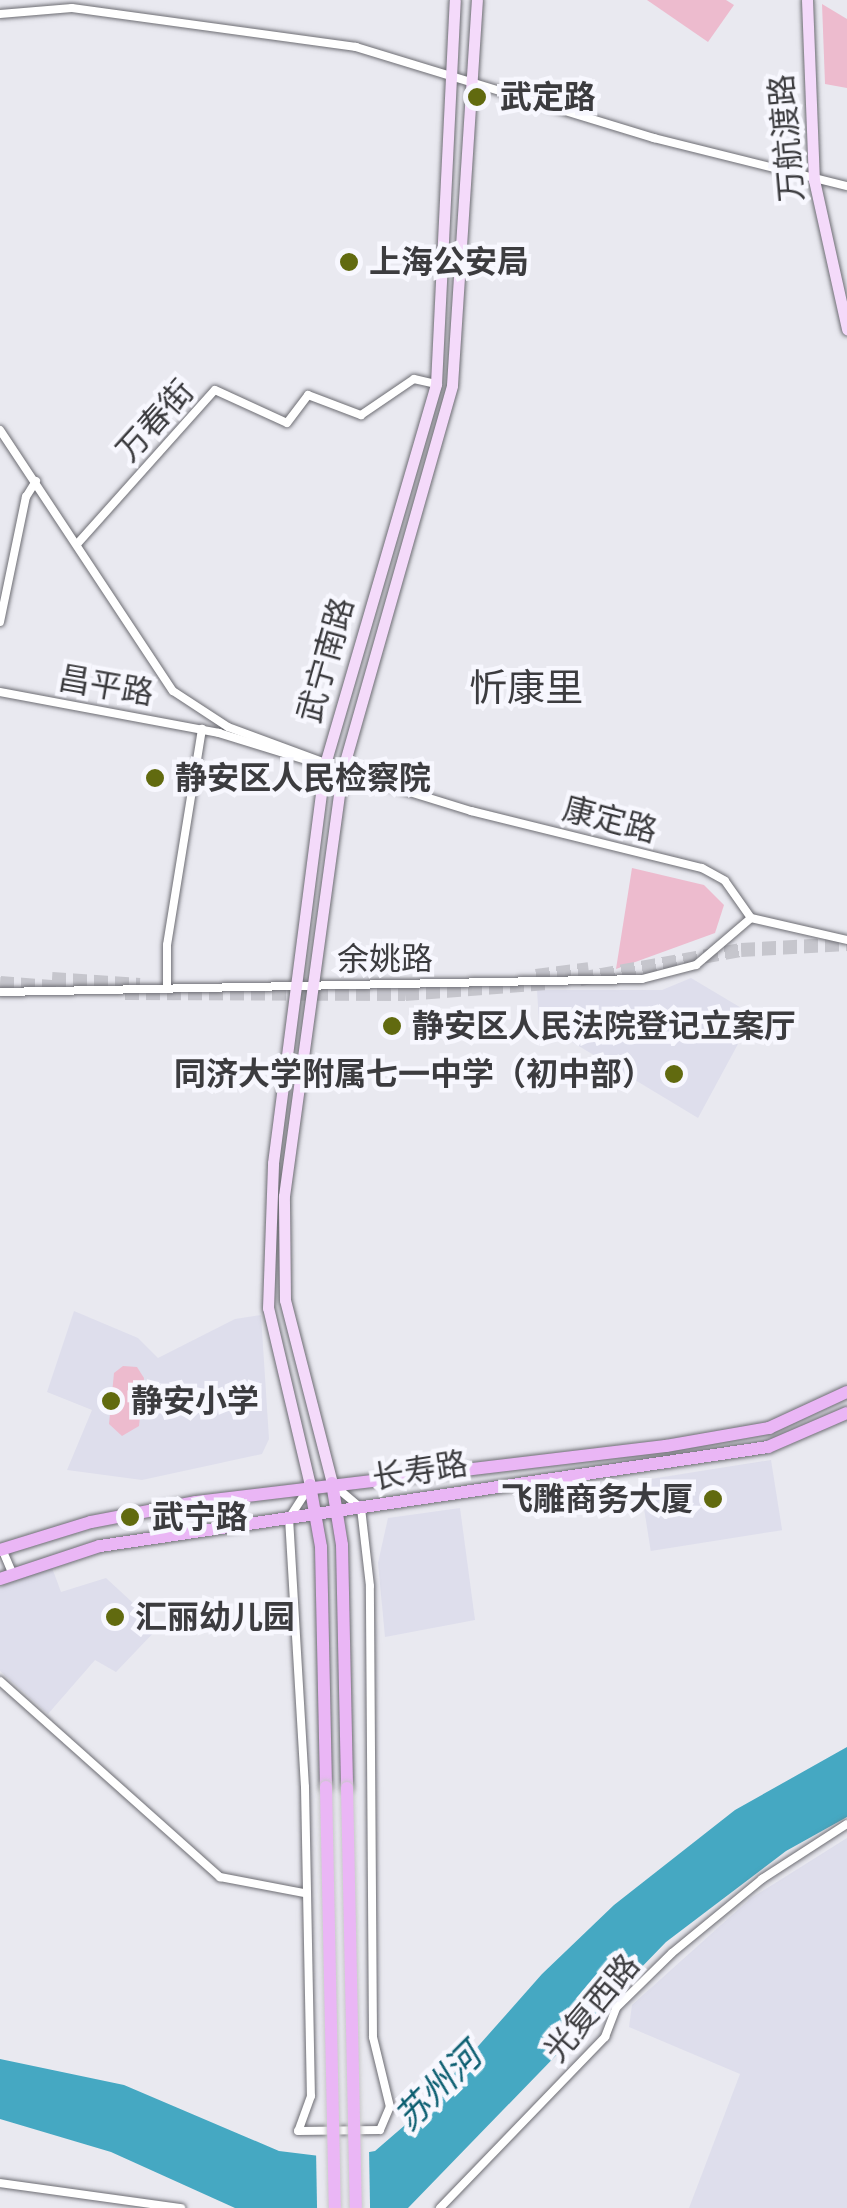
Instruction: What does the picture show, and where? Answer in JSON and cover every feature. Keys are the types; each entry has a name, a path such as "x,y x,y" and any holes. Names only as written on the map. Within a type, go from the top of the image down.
{"main road":[{"name":"武宁南路","path":"317,1514 268,1308 273,1163 325,766 436,384 455,0"},
{"name":"武宁南路","path":"332,1483 285,1300 281,1247 342,772 452,385 476,85 478,0"},
{"name":"万航渡路","path":"807,0 814,180 847,329"},
{"name":"长寿路","path":"4,1560 91,1522 332,1483 683,1443 769,1428 847,1392"},
{"name":"长寿路","path":"4,1560 768,1447 847,1413"},
{"path":"332,1483 337,1512 347,1788 356,2208"},
{"path":"317,1514 335,2208"}],"street":[{"path":"0,14 72,8 356,47 476,85 847,186"},
{"name":"万春街","path":"78,543 215,390 286,422 308,395 361,415 414,379 436,384"},
{"name":"康定路","path":"0,430 173,690 228,726 325,766"},
{"path":"0,622 26,497 36,480"},
{"name":"昌平路","path":"0,692 202,729"},
{"path":"167,988 167,945 202,729"},
{"name":"康定路","path":"202,729 342,772 702,868 725,882 751,918"},
{"path":"751,918 847,940"},
{"name":"余姚路","path":"0,992 671,975 718,950 751,918"},
{"path":"310,1486 290,1518 305,1787 304,1893 311,2096 298,2131 380,2130 390,2107 374,2036 374,1684 360,1508 332,1483"},
{"path":"0,1681 220,1877 304,1893"},
{"name":"光复西路","path":"440,2208 605,2037 616,2008 672,1952 754,1886 847,1824"},
{"path":"0,2183 181,2208"}],"shaded area":[{"path":"647,0 726,0 734,5 708,42"},
{"path":"822,4 847,19 847,88 825,84"},
{"path":"632,868 704,885 724,905 715,933 616,969"},
{"name":"同济大学附属七一中学（初中部）","path":"691,978 743,1009 745,1031 698,1118 539,1022 537,990 662,990"},
{"path":"74,1311 138,1338 158,1358 235,1319 261,1315 269,1439 262,1454 142,1480 67,1470 92,1410 47,1392"},
{"path":"123,1366 137,1367 144,1378 139,1426 122,1436 109,1424 114,1373"},
{"path":"771,1460 782,1530 651,1551 640,1481"},
{"path":"460,1508 475,1620 385,1637 378,1563 388,1518"},
{"path":"51,1565 61,1592 106,1578 159,1627 116,1672 95,1660 48,1714 0,1671 0,1587"},
{"path":"847,1838 847,2208 689,2208 740,2074 629,2027 632,2005 751,1898"}],"water":[{"path":"847,1747 847,1817 786,1851 666,1942 408,2208 235,2208 111,2152 0,2119 0,2059 124,2085 279,2151 336,2158 375,2151 419,2113 542,1974 614,1905 735,1810"}],"pier":[{"path":"369,2148 370,2208 317,2208 316,2149"}],"tunnel":[{"path":"580,979 741,950 847,944"},
{"path":"536,976 589,969"},
{"path":"52,979 140,985"},
{"path":"0,983 64,988"},
{"path":"125,993 405,994 548,983"}],"place":[{"name":"武定路","path":"477,97"},
{"name":"上海公安局","path":"349,262"},
{"name":"静安区人民检察院","path":"155,778"},
{"name":"静安区人民法院登记立案厅","path":"392,1026"},
{"name":"同济大学附属七一中学（初中部）","path":"674,1074"},
{"name":"静安小学","path":"111,1401"},
{"name":"飞雕商务大厦","path":"713,1499"},
{"name":"武宁路","path":"130,1517"},
{"name":"汇丽幼儿园","path":"115,1617"}],"district":[{"name":"忻康里","path":"526,688"}],"water label":[{"name":"苏州河","path":"438,2087"}]}
